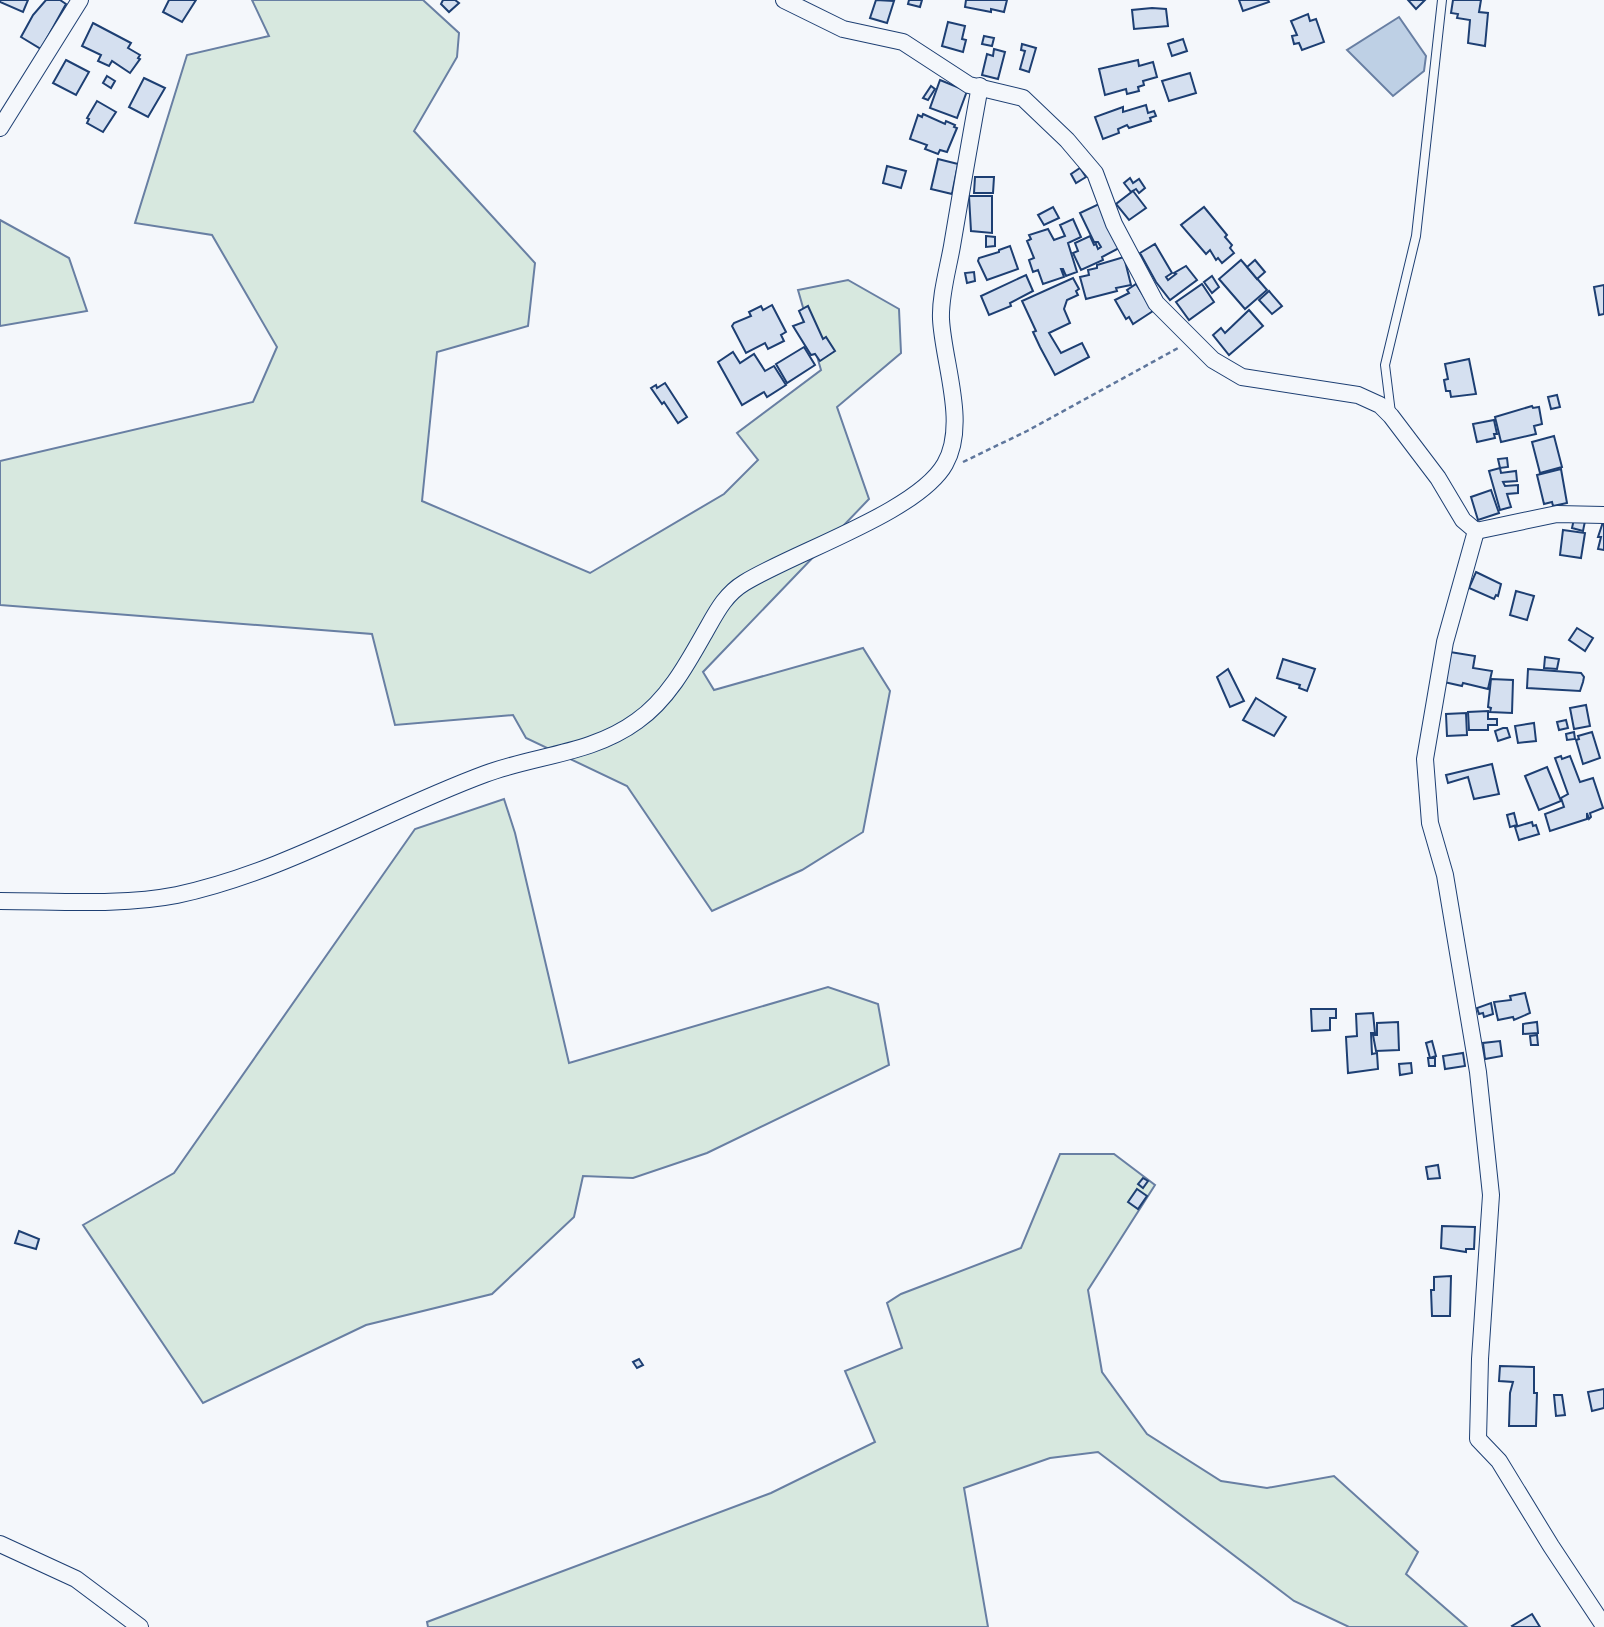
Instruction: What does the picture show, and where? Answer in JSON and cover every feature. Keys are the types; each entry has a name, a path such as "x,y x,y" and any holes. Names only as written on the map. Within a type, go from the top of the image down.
{"street":[{"path":"0,128 79,0"},
{"path":"784,0 843,29 903,42 969,85 1023,98 1058,131 1095,173 1114,224 1156,303 1213,360 1242,377 1358,395 1380,405 1438,478 1463,520 1476,531"},
{"path":"0,901 151,898 197,890 226,882 317,847 490,772 570,752 607,739 633,724 657,705 731,592 763,572 872,519 918,493 947,461 954,435 952,393 941,310 980,86"},
{"path":"1476,531 1557,514 1604,516"},
{"path":"1476,531 1445,642 1425,759 1430,822 1445,875 1478,1072 1491,1195 1480,1359 1478,1439 1499,1461 1604,1626"},
{"path":"0,1544 76,1579 140,1627"}],"lane":[{"path":"1391,416 1385,365 1416,236 1442,0"}],"path":[{"path":"938,474 1027,431 1194,340"}],"shaded area":[{"path":"252,0 423,0 459,33 457,57 414,131 535,263 528,326 437,352 422,501 590,573 724,494 758,460 737,433 821,370 798,290 848,280 899,309 901,353 837,407 869,499 703,672 714,690 863,648 890,691 863,832 802,870 712,911 627,786 526,738 513,715 395,725 372,634 0,605 0,461 253,402 277,347 212,235 135,223 187,55 269,36"},
{"path":"0,220 69,258 87,311 0,326"},
{"path":"504,799 515,833 569,1063 828,987 878,1004 889,1065 707,1153 633,1178 583,1176 574,1217 492,1294 366,1325 203,1403 83,1225 174,1173 415,829"},
{"path":"1060,1154 1114,1154 1155,1185 1088,1290 1102,1372 1147,1434 1221,1481 1267,1488 1334,1476 1418,1552 1406,1574 1467,1627 1349,1627 1294,1601 1098,1452 1050,1458 964,1488 988,1627 428,1627 427,1622 771,1493 875,1442 845,1371 902,1348 887,1303 901,1294 1021,1248"}],"water":[{"path":"1399,17 1426,56 1424,71 1393,96 1347,50"}],"building":[{"path":"0,0 28,0 23,12"},
{"path":"46,0 60,0 66,4 41,49 21,37 33,15"},
{"path":"169,0 196,0 182,22 163,12"},
{"path":"443,0 455,0 459,3 449,12 441,4"},
{"path":"876,0 894,1 887,23 870,18"},
{"path":"909,0 922,0 920,7 908,4"},
{"path":"966,0 1007,0 1004,12 991,9 991,12 965,7"},
{"path":"1239,0 1268,0 1269,2 1243,11"},
{"path":"1408,0 1425,0 1416,9"},
{"path":"1453,0 1481,0 1479,12 1488,13 1485,46 1468,43 1470,20 1457,18 1458,14 1451,13"},
{"path":"1166,9 1168,26 1134,29 1132,10"},
{"path":"1308,14 1310,21 1316,19 1324,42 1302,50 1299,43 1294,44 1292,36 1297,35 1291,21"},
{"path":"948,22 965,26 963,52 942,46"},
{"path":"93,23 131,43 128,48 140,55 130,73 112,61 109,66 98,61 101,55 82,46"},
{"path":"984,36 994,38 992,46 982,44"},
{"path":"1183,39 1187,51 1172,56 1168,44"},
{"path":"1022,44 1036,48 1029,72 1020,69 1025,51 1021,50"},
{"path":"994,49 1005,52 998,79 982,75 987,54 993,56"},
{"path":"66,60 89,72 76,95 53,83"},
{"path":"1138,60 1139,66 1153,62 1157,77 1143,81 1144,85 1138,87 1139,91 1127,94 1126,89 1105,95 1099,69"},
{"path":"1190,73 1196,93 1169,101 1162,81"},
{"path":"107,76 115,81 111,88 103,83"},
{"path":"144,78 165,88 148,117 129,107"},
{"path":"940,80 967,91 957,118 930,108"},
{"path":"931,86 935,89 928,100 923,98"},
{"path":"97,101 116,112 103,132 87,123"},
{"path":"1146,105 1148,113 1154,111 1156,116 1150,118 1151,121 1129,128 1127,125 1118,129 1119,133 1103,139 1095,117 1123,107 1123,112"},
{"path":"923,114 945,124 946,121 957,128 947,152 940,150 938,154 925,149 927,145 910,139 918,115 922,117"},
{"path":"938,159 958,164 952,194 931,189"},
{"path":"887,166 906,171 901,188 883,183"},
{"path":"1080,168 1086,177 1076,183 1071,174"},
{"path":"975,177 994,177 993,193 974,193"},
{"path":"1130,178 1133,183 1139,179 1145,188 1139,193 1136,189 1131,192 1124,183"},
{"path":"1133,191 1146,208 1129,220 1116,204"},
{"path":"969,196 992,196 992,233 971,231"},
{"path":"1099,204 1121,247 1102,257 1103,260 1081,270 1073,253 1078,251 1075,243 1090,236 1098,249 1101,247 1098,242 1094,242 1080,213"},
{"path":"1053,207 1059,218 1044,225 1038,215"},
{"path":"1204,207 1232,245 1230,248 1234,253 1222,263 1218,258 1216,260 1210,250 1206,254 1181,225"},
{"path":"1073,219 1081,237 1068,243 1077,272 1066,276 1061,269 1064,277 1043,284 1038,270 1033,272 1029,260 1034,258 1027,241 1031,239 1029,235 1048,229 1054,240 1065,236 1060,225"},
{"path":"986,236 995,237 995,246 986,247"},
{"path":"1155,244 1172,273 1166,277 1168,280 1186,266 1197,280 1170,300 1156,282 1140,253"},
{"path":"1010,246 1018,269 987,280 979,258"},
{"path":"1124,257 1131,285 1086,299 1080,277 1089,275 1088,270 1097,268 1097,265"},
{"path":"1241,260 1267,290 1245,309 1219,279"},
{"path":"1255,260 1265,272 1257,279 1247,267"},
{"path":"974,272 975,281 967,283 965,273"},
{"path":"1026,275 1033,291 1010,303 1011,306 989,315 981,296"},
{"path":"1212,276 1219,287 1212,293 1204,282"},
{"path":"1073,278 1079,289 1076,291 1078,295 1067,300 1064,309 1070,323 1049,333 1061,353 1082,343 1089,357 1055,375 1033,332 1036,331 1022,301"},
{"path":"1136,284 1153,311 1133,324 1129,317 1126,319 1115,300 1129,293 1127,290"},
{"path":"1202,284 1214,302 1189,320 1176,302"},
{"path":"1604,285 1604,314 1599,315 1594,287"},
{"path":"1269,291 1282,306 1272,314 1259,300"},
{"path":"772,305 786,332 781,335 784,341 768,349 765,343 746,353 732,326 751,316 749,312 761,306 763,310"},
{"path":"808,306 823,339 826,337 835,351 820,361 815,354 811,355 793,326 804,322 799,311"},
{"path":"1249,310 1263,326 1229,355 1213,335 1221,328 1225,333"},
{"path":"804,347 815,365 787,383 776,364"},
{"path":"733,352 740,363 754,354 765,371 774,366 786,385 767,397 764,392 742,405 718,362"},
{"path":"1469,359 1476,394 1451,397 1450,391 1446,391 1444,380 1448,379 1445,364"},
{"path":"665,383 687,417 678,423 651,388"},
{"path":"1557,395 1560,407 1551,409 1548,397"},
{"path":"1532,406 1539,407 1542,424 1534,426 1536,434 1501,442 1495,417"},
{"path":"1494,420 1497,434 1494,434 1495,438 1477,442 1473,424"},
{"path":"1554,436 1562,467 1540,473 1532,442"},
{"path":"1507,458 1508,467 1500,468 1498,459"},
{"path":"1500,468 1501,473 1516,471 1517,481 1503,482 1505,486 1518,485 1518,493 1507,494 1511,507 1500,510 1489,471"},
{"path":"1561,469 1567,503 1553,506 1552,502 1544,504 1537,475"},
{"path":"1491,490 1499,513 1478,520 1471,497"},
{"path":"1574,519 1585,521 1583,531 1572,528"},
{"path":"1603,522 1604,550 1598,549 1601,537 1598,537"},
{"path":"1563,530 1585,533 1581,558 1560,555"},
{"path":"1476,572 1501,584 1498,596 1494,599 1469,588"},
{"path":"1516,591 1534,596 1527,620 1510,615"},
{"path":"1577,628 1593,638 1585,651 1569,640"},
{"path":"1450,652 1475,656 1473,668 1492,671 1488,689 1444,682"},
{"path":"1545,657 1559,659 1557,669 1544,668"},
{"path":"1283,659 1315,669 1307,691 1299,688 1300,685 1277,678"},
{"path":"1228,669 1244,701 1230,707 1217,677"},
{"path":"1528,669 1581,673 1584,677 1580,691 1527,688"},
{"path":"1491,679 1513,680 1512,713 1490,712 1491,708 1488,707"},
{"path":"1256,698 1286,717 1274,736 1243,720"},
{"path":"1586,705 1590,726 1574,729 1570,708"},
{"path":"1488,711 1488,719 1497,719 1497,725 1488,725 1488,730 1469,730 1468,712"},
{"path":"1466,713 1467,735 1447,736 1446,714"},
{"path":"1566,720 1568,728 1559,730 1557,722"},
{"path":"1534,723 1536,741 1518,743 1515,726"},
{"path":"1507,728 1510,737 1498,741 1495,731"},
{"path":"1574,732 1575,739 1567,740 1566,734"},
{"path":"1592,732 1600,758 1583,764 1576,740 1579,739 1578,736"},
{"path":"1561,756 1562,759 1570,756 1580,782 1593,778 1603,808 1590,813 1589,819 1587,813 1587,819 1550,831 1545,814 1564,807 1561,798 1568,794 1555,758"},
{"path":"1492,764 1499,794 1474,799 1468,777 1448,783 1446,775"},
{"path":"1547,767 1561,801 1539,810 1525,776"},
{"path":"1514,813 1517,825 1510,827 1507,815"},
{"path":"1532,822 1539,834 1519,840 1515,827"},
{"path":"1525,993 1530,1013 1514,1020 1513,1017 1498,1020 1494,1002 1511,1000 1510,996"},
{"path":"1491,1003 1493,1014 1484,1017 1483,1013 1479,1014 1477,1008"},
{"path":"1311,1009 1336,1009 1336,1018 1330,1018 1330,1030 1312,1031"},
{"path":"1373,1013 1375,1033 1371,1033 1372,1054 1377,1053 1378,1069 1348,1073 1346,1037 1357,1036 1356,1014"},
{"path":"1398,1022 1399,1050 1376,1051 1373,1035 1377,1035 1377,1023"},
{"path":"1537,1022 1538,1033 1523,1034 1523,1024"},
{"path":"1537,1035 1538,1045 1531,1045 1530,1036"},
{"path":"1432,1041 1436,1056 1430,1058 1426,1043"},
{"path":"1500,1041 1502,1056 1485,1059 1483,1043"},
{"path":"1463,1053 1465,1066 1445,1069 1443,1056"},
{"path":"1428,1058 1435,1058 1435,1066 1429,1066"},
{"path":"1411,1063 1412,1073 1400,1075 1399,1064"},
{"path":"1438,1165 1440,1178 1428,1179 1426,1167"},
{"path":"1143,1178 1148,1181 1143,1188 1138,1184"},
{"path":"1137,1189 1147,1196 1138,1209 1128,1202"},
{"path":"1442,1226 1475,1227 1474,1249 1466,1249 1466,1252 1441,1248"},
{"path":"19,1231 39,1239 36,1249 15,1243"},
{"path":"1451,1276 1450,1316 1432,1316 1431,1290 1434,1290 1434,1277"},
{"path":"639,1359 643,1365 637,1368 633,1362"},
{"path":"1500,1366 1534,1367 1534,1393 1537,1393 1536,1426 1509,1426 1513,1382 1499,1381"},
{"path":"1604,1389 1604,1408 1592,1411 1588,1392"},
{"path":"1554,1395 1562,1395 1565,1415 1556,1416"},
{"path":"1532,1614 1540,1627 1512,1626"}]}
